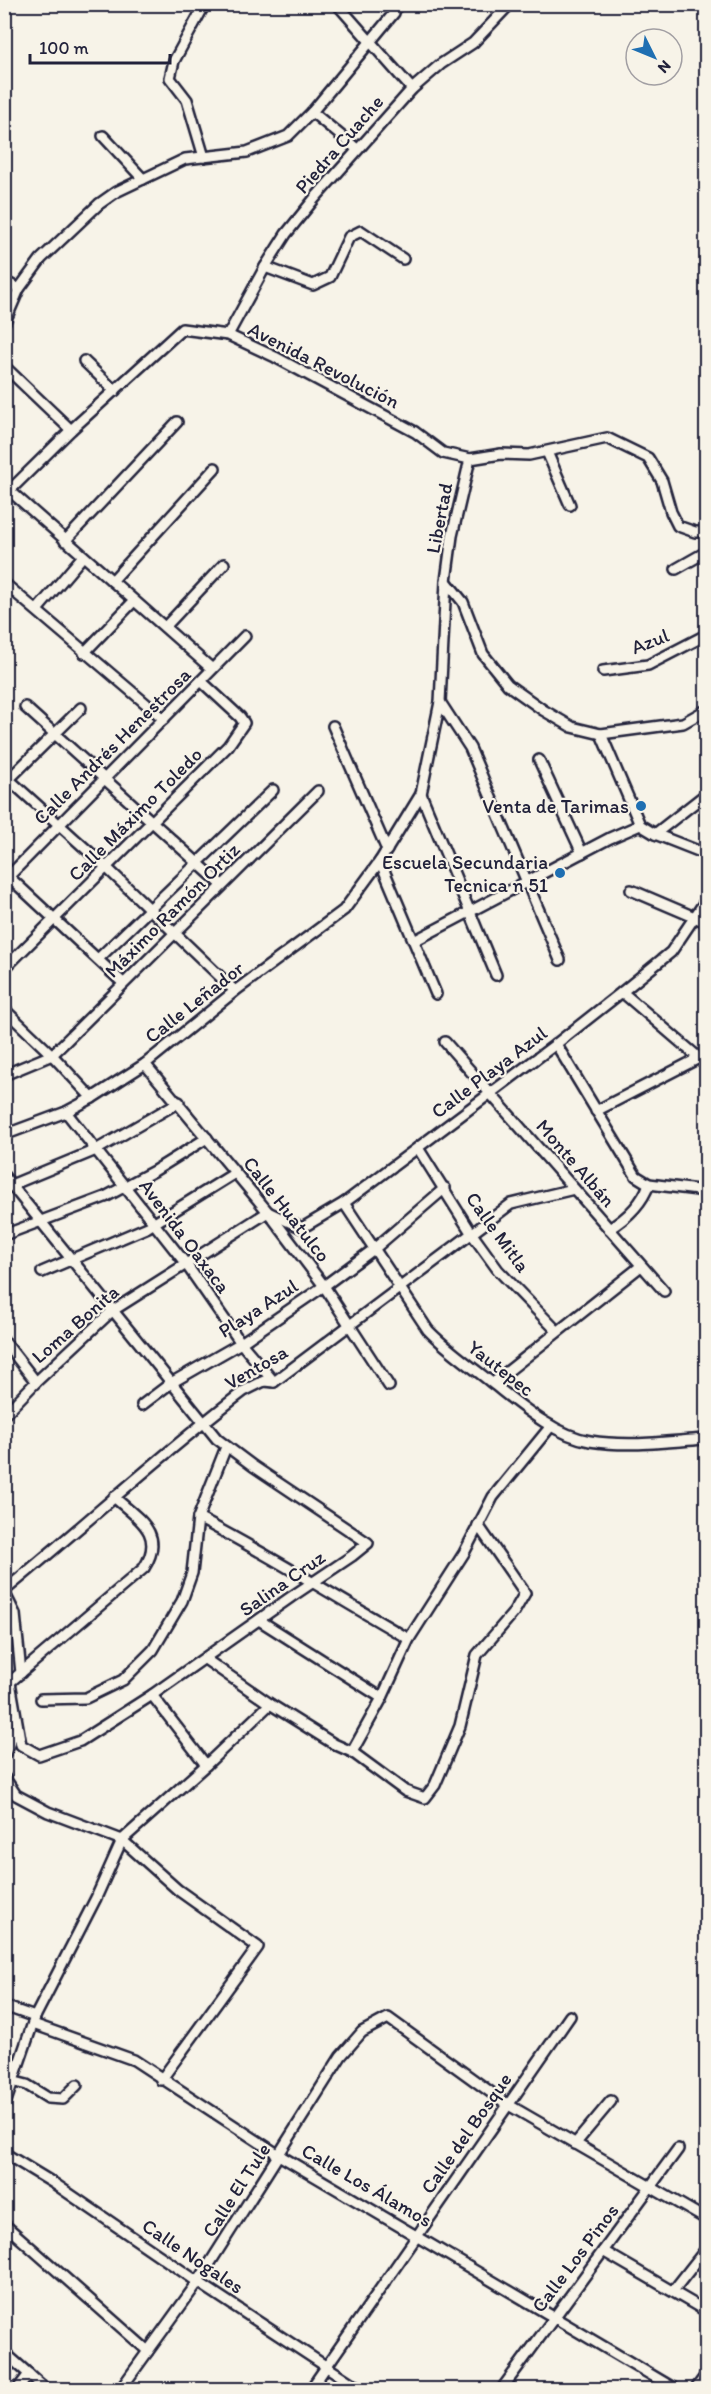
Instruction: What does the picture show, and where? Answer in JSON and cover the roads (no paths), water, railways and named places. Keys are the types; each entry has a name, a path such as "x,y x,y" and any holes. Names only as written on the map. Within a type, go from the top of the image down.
{"street":[{"path":"204,157 187,100 170,78 174,61 205,4"},
{"path":"338,4 412,89"},
{"path":"4,324 20,289 40,258 99,204 185,159 247,152 288,136 312,112 394,14 396,4"},
{"name":"Piedra Cuache","path":"228,335 286,234 357,149 412,89 441,64 473,43 510,4"},
{"path":"312,112 357,149"},
{"path":"103,136 143,179"},
{"path":"265,267 313,285 330,277 350,237 361,231 403,259"},
{"path":"4,281 20,289"},
{"name":"Avenida Revolución","path":"7,493 71,430 182,329 228,335 275,357 415,432 443,453 470,459"},
{"path":"84,361 115,391"},
{"path":"4,366 71,430"},
{"path":"65,541 177,422"},
{"name":"Libertad","path":"380,861 421,794 440,702 446,581 452,536 470,459 501,454 529,455 607,438 648,458 662,481 671,512 678,526 695,532 706,532"},
{"path":"547,452 570,505"},
{"path":"112,581 216,468"},
{"path":"7,493 212,669"},
{"path":"676,569 706,552"},
{"path":"37,610 83,556"},
{"path":"165,627 224,564"},
{"path":"446,581 463,602 483,654 508,684 543,710 572,727 601,734 683,723 706,710"},
{"path":"4,583 164,719"},
{"path":"84,653 134,601"},
{"name":"Azul","path":"603,672 648,665 706,635"},
{"name":"Calle Andrés Henestrosa","path":"7,879 245,636"},
{"name":"Calle Máximo Toledo","path":"4,969 228,746 244,723 201,681"},
{"path":"440,702 470,748 560,960"},
{"path":"25,707 57,733 222,885"},
{"path":"81,708 6,780 107,868 236,991"},
{"path":"333,726 387,850"},
{"path":"601,734 640,825 656,834 706,854"},
{"path":"539,760 582,853"},
{"path":"98,959 273,790"},
{"name":"Máximo Ramón Ortiz","path":"52,1055 318,791"},
{"path":"421,794 496,975"},
{"path":"656,834 706,794"},
{"path":"414,941 640,825"},
{"path":"380,861 436,994"},
{"name":"Calle Leñador","path":"4,1135 66,1112 145,1064 236,991 344,910 380,861"},
{"path":"7,879 55,919 123,983"},
{"path":"631,890 706,922"},
{"name":"Calle Playa Azul","path":"268,1212 302,1228 344,1203 556,1044 671,952 706,900"},
{"path":"596,1111 703,1061 622,992"},
{"path":"4,1009 92,1098"},
{"name":"Monte Albán","path":"445,1042 664,1291"},
{"path":"556,1044 636,1176 649,1184 706,1191"},
{"path":"4,1075 52,1055"},
{"name":"Calle Huatulco","path":"145,1064 268,1212 324,1286 389,1386"},
{"path":"8,1187 96,1150 178,1102"},
{"name":"Avenida Oaxaca","path":"66,1112 186,1264 241,1343 274,1382"},
{"path":"4,1235 105,1197 207,1138"},
{"name":"Calle Mitla","path":"418,1148 472,1234 498,1270 557,1331"},
{"path":"42,1272 154,1223 235,1173"},
{"path":"4,1176 8,1187 40,1221 171,1383"},
{"path":"609,1229 621,1222 643,1200 649,1184"},
{"name":"Playa Azul","path":"142,1405 171,1383 241,1343 324,1286 374,1249 445,1188"},
{"name":"Ventosa","path":"4,1591 77,1531 114,1497 254,1384 264,1381 274,1382 511,1204 574,1189"},
{"name":"Yautepec","path":"344,1203 428,1330 441,1345 524,1409 551,1426 588,1441 631,1443 705,1439 706,1441"},
{"name":"Loma Bonita","path":"4,1415 112,1311 268,1212"},
{"path":"493,1383 641,1266"},
{"path":"4,1341 36,1382"},
{"name":"Salina Cruz","path":"17,1725 21,1745 39,1755 80,1741 205,1659 368,1543 226,1447 171,1383"},
{"path":"352,1752 382,1698 409,1639 464,1553 493,1497 551,1426"},
{"path":"41,1699 86,1698 123,1680 153,1650 182,1601 192,1573 198,1518 226,1447"},
{"path":"4,1756 17,1725 7,1680 21,1673 144,1568 150,1559 154,1543 151,1534 114,1497"},
{"path":"198,1518 244,1542 409,1639"},
{"path":"205,1659 270,1704 334,1744 352,1752 405,1791 425,1798 435,1785 459,1726 477,1655 514,1612 525,1593 478,1525"},
{"path":"4,1591 15,1614 21,1673"},
{"path":"259,1620 382,1698"},
{"path":"152,1695 206,1766"},
{"path":"4,2107 9,2080 34,2021 96,1898 122,1840 206,1766 270,1704"},
{"path":"4,1777 16,1795 24,1800 48,1812 122,1840 178,1890 258,1947 162,2080"},
{"name":"Calle Los Álamos","path":"4,2006 34,2021 134,2060 279,2155 677,2390"},
{"name":"Calle del Bosque","path":"310,2390 570,2016"},
{"name":"Calle El Tule","path":"120,2390 198,2282 341,2056 362,2032 388,2018 507,2104"},
{"path":"9,2080 27,2085 48,2098 63,2099 77,2085"},
{"path":"574,2144 611,2101"},
{"path":"507,2104 706,2219"},
{"name":"Calle Los Pinos","path":"503,2389 552,2318 678,2149"},
{"name":"Calle Nogales","path":"4,2153 55,2184 362,2390"},
{"path":"4,2224 148,2351"},
{"path":"673,2291 706,2248"},
{"path":"603,2252 706,2311"},
{"path":"4,2352 47,2390"},
{"path":"17,2390 29,2374"},
{"path":"695,2390 706,2375"}],"place":[{"name":"Venta de Tarimas","path":"641,806"},
{"name":"Escuela Secundaria Tecnica n 51","path":"560,873"}]}
